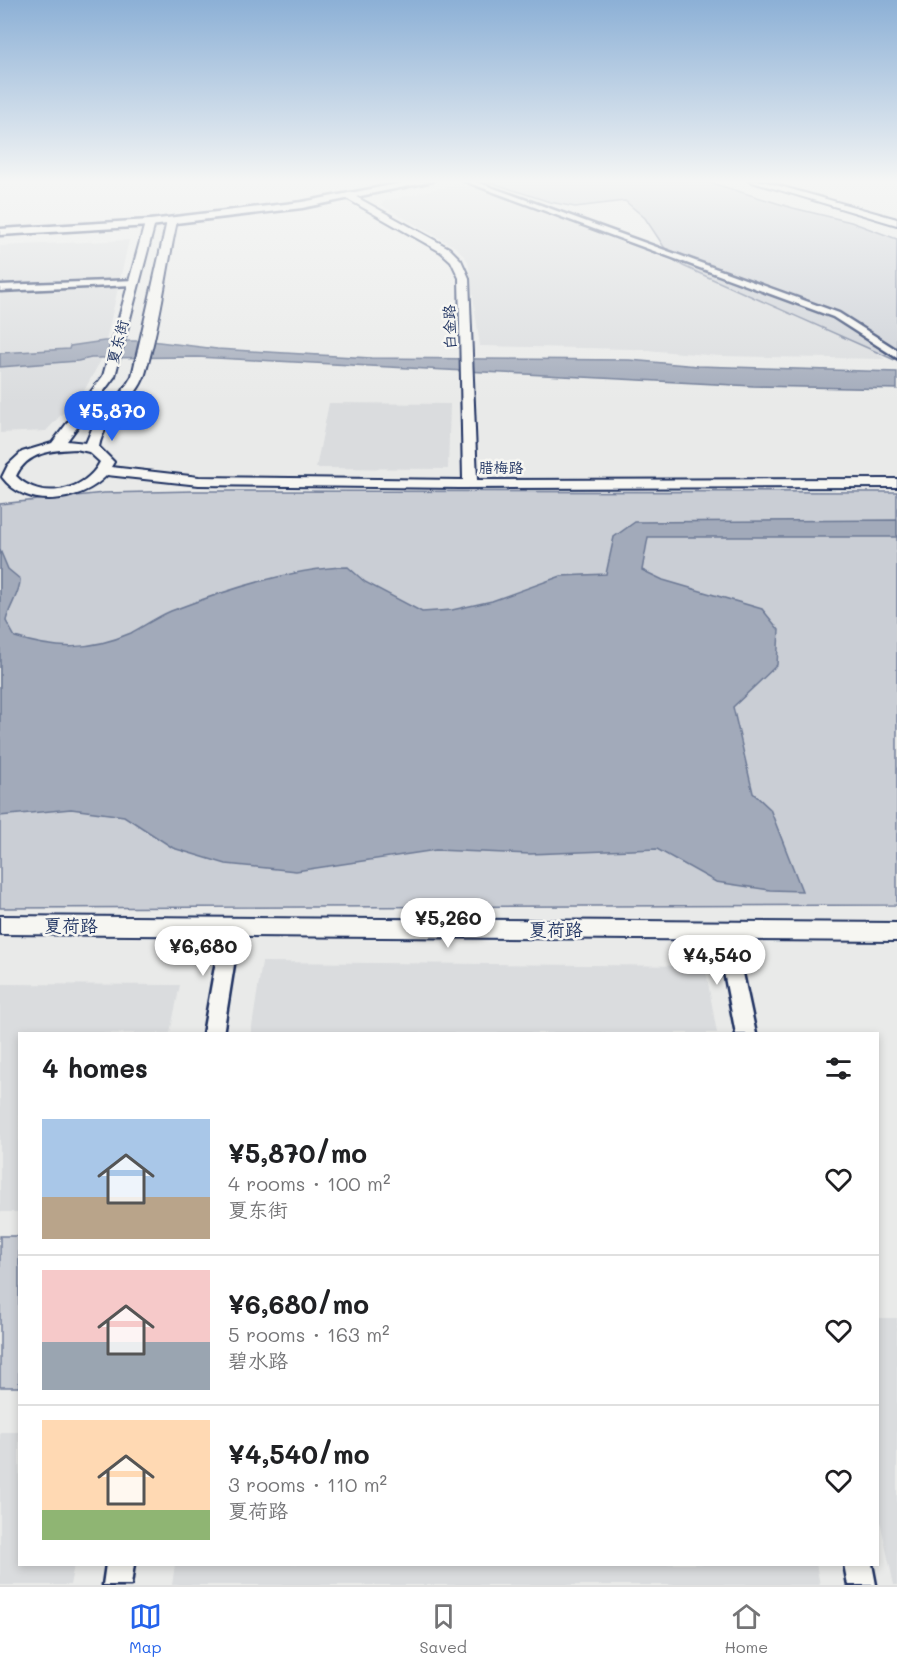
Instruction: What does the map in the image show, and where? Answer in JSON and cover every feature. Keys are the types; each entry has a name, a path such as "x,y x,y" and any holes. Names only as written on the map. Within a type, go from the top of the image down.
{"street":[{"name":"夏东街","path":"57,446 102,388 113,360 141,255"},
{"name":"夏东街","path":"93,447 94,436 101,424 131,389 142,360 164,255"},
{"name":"白金路","path":"450,255 456,260 464,278 470,484"},
{"path":"671,255 836,315 885,344 897,355"},
{"path":"0,288 133,282"},
{"path":"57,446 93,447 102,454 107,462 105,471 89,484 63,493 44,494 7,487 12,467 30,454 57,446"},
{"name":"腊梅路","path":"105,471 200,481 470,484 897,483"},
{"name":"夏荷路","path":"0,926 897,932"},
{"path":"213,1032 231,927"},
{"path":"724,931 746,1032"},
{"path":"117,1585 120,1566"},
{"path":"858,1566 862,1585"}],"shaded area":[{"path":"0,255 126,255 102,358 85,389 46,431 0,433 0,357 2,353 0,353"},
{"path":"463,255 655,255 850,333 885,359 720,356 633,349 480,346 468,261"},
{"path":"669,255 897,255 897,361 683,266"},
{"path":"329,403 450,404 448,469 316,468"},
{"path":"194,491 897,492 897,905 0,908 0,504 104,493"},
{"path":"262,962 705,966 717,1032 251,1032"},
{"path":"0,984 180,985 170,1032 18,1032 18,1212 0,1212"},
{"path":"0,1236 18,1236 18,1387 0,1387"},
{"path":"879,1318 897,1318 897,1585 894,1585 879,1517"},
{"path":"0,1432 18,1432 18,1566 74,1566 70,1585 0,1585"},
{"path":"175,1566 816,1566 820,1585 172,1585"}],"water":[{"path":"104,341 151,341 217,349 371,358 629,360 698,366 897,372 897,389 753,386 197,357 91,358 0,367 0,353 69,349 70,346"},
{"path":"897,520 897,537 648,537 642,570 663,580 762,609 779,630 777,665 733,707 753,793 770,809 802,891 770,890 716,882 657,849 530,854 436,850 296,871 226,864 173,848 124,816 71,809 0,816 0,550 8,569 20,579 19,589 6,621 15,637 45,644 73,647 116,639 166,613 191,604 258,582 305,571 348,567 365,582 422,612 452,610 492,601 561,576 606,574 614,537 635,522"}]}
